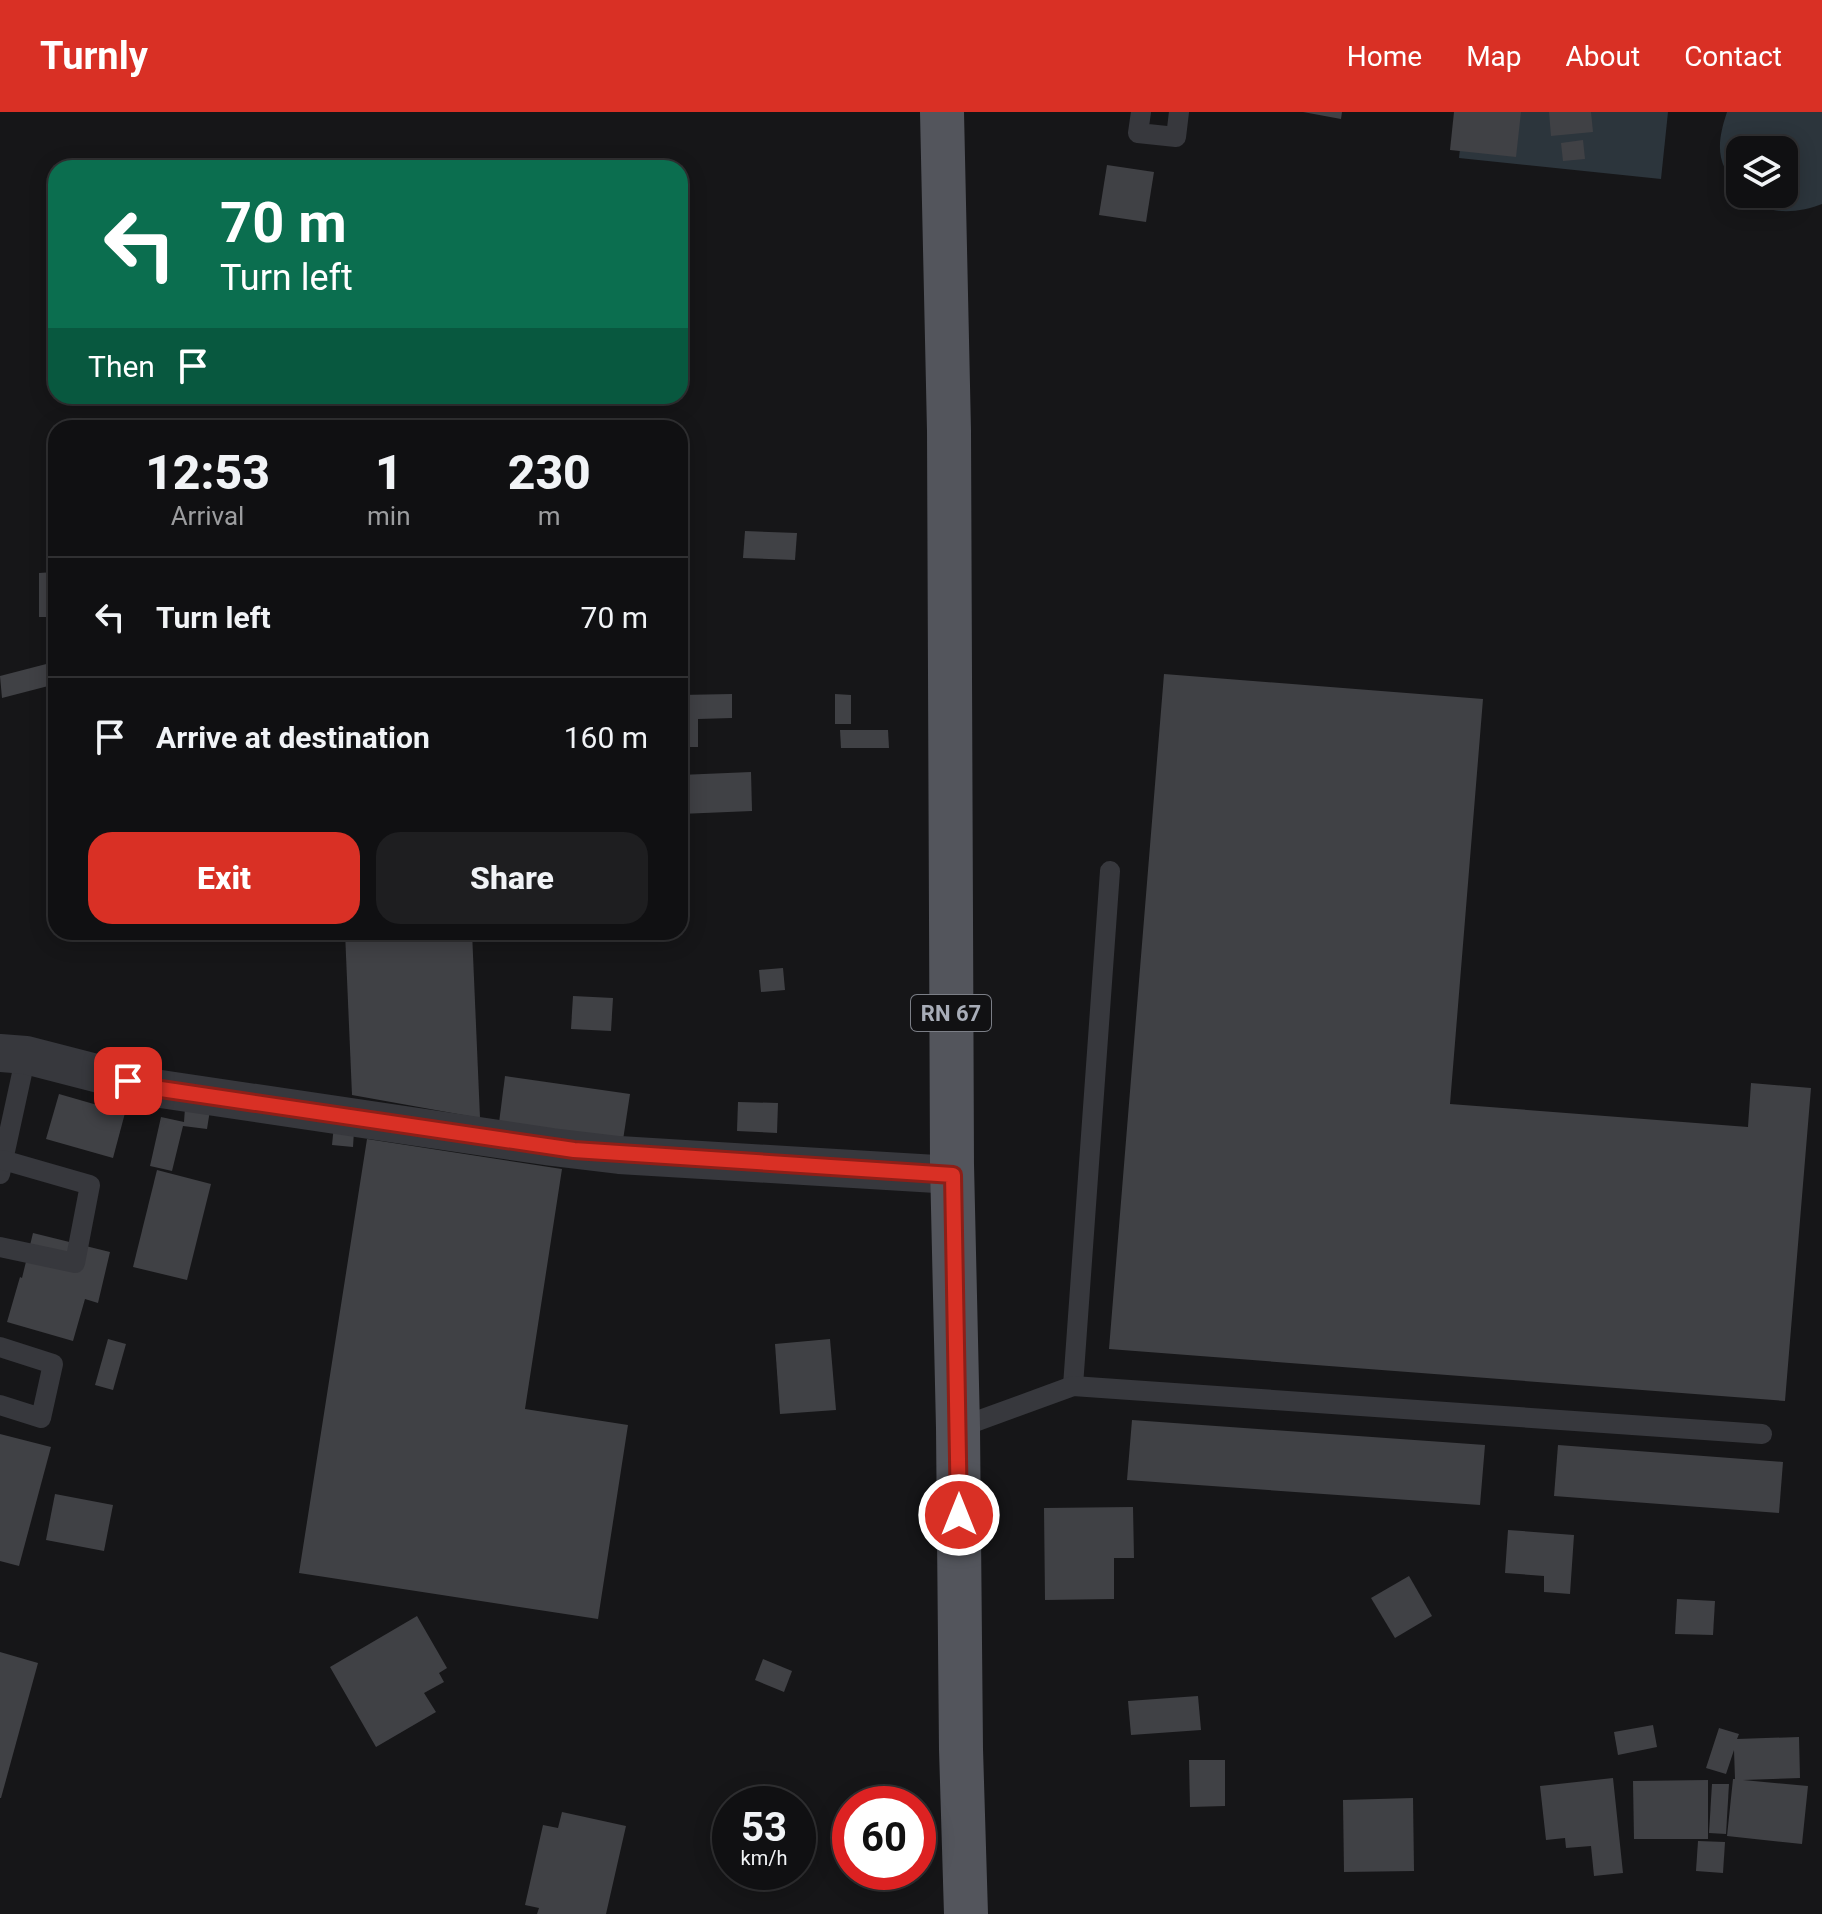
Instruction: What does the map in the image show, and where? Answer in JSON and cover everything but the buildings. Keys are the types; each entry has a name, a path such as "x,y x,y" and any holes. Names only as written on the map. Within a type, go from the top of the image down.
{"main road":[{"name":"RN 67","path":"942,112 949,431 953,1175 966,1914"}],"street":[{"path":"13,1054 154,1088 552,1147 619,1155 953,1175"}],"lane":[{"path":"1141,112 1138,133 1176,137 1179,112"},
{"path":"1073,1386 1110,871"},
{"path":"0,1247 75,1263 90,1185 2,1167 13,1054"},
{"path":"0,1347 53,1364 41,1418 0,1405"},
{"path":"958,1428 1073,1386 1762,1434"}],"shaded area":[{"path":"1464,112 1668,112 1661,179 1459,158"},
{"path":"1727,112 1822,112 1822,204 1791,211 1767,208 1798,208 1798,136 1726,136 1726,171 1720,154"}],"route":[{"path":"128,1081 154,1088 574,1150 953,1175 959,1515"}]}
